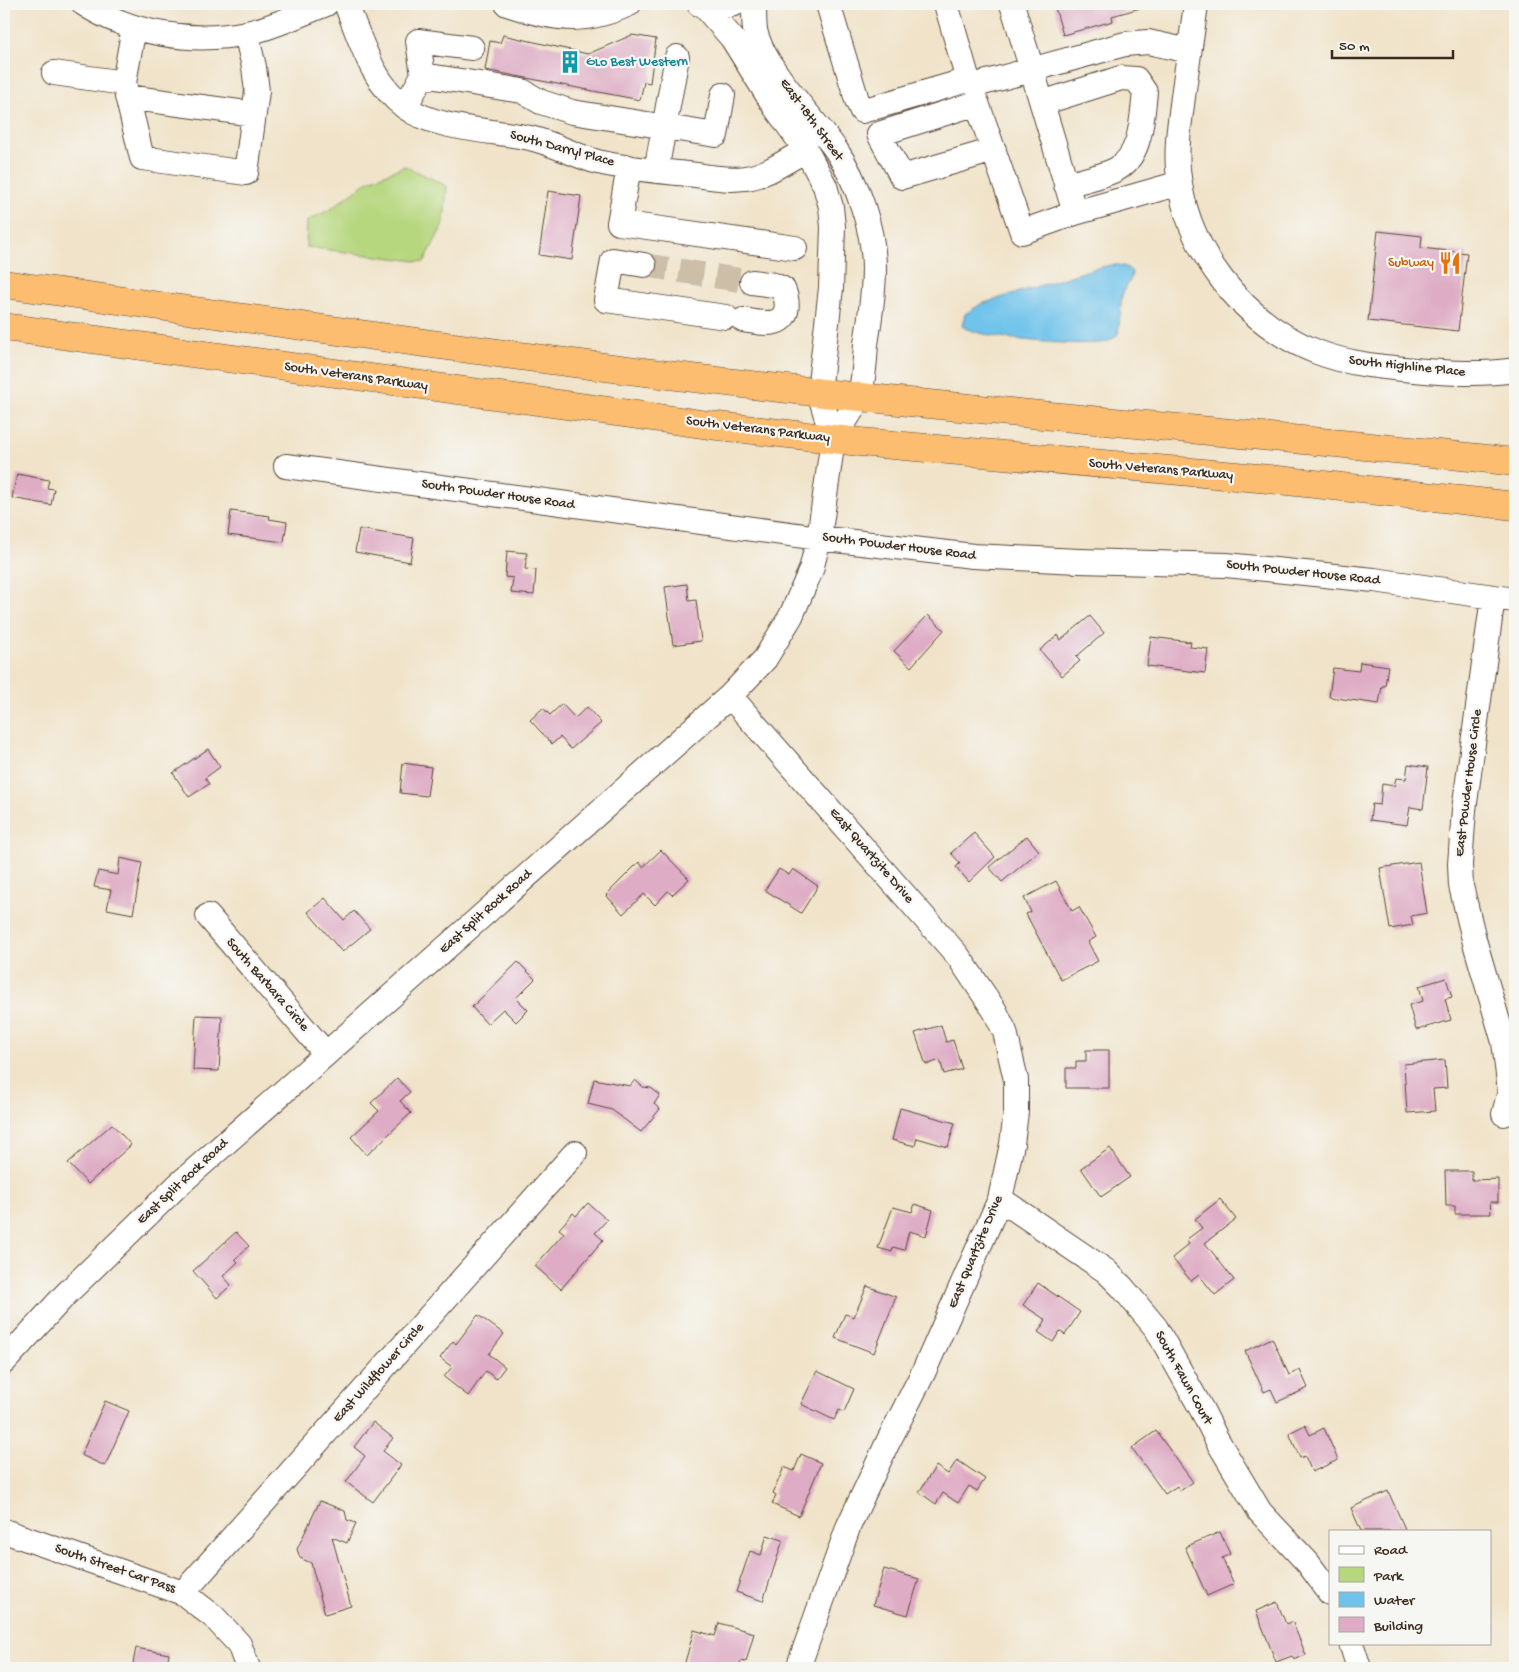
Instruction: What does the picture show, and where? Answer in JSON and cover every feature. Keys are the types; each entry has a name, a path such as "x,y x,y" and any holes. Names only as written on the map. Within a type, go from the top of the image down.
{"highway":[{"path":"4,284 580,363 819,392 1216,430 1515,462"},
{"name":"South Veterans Parkway","path":"4,327 567,406 833,439 1269,479 1515,506"}],"street":[{"path":"84,4 100,14 134,28 164,35 194,37 246,33 275,25 326,4"},
{"name":"South Darryl Place","path":"346,4 371,65 380,81 405,107 416,114 438,122 531,138 597,162 728,179 758,176 806,150"},
{"path":"507,4 556,18 596,16 629,4"},
{"name":"East 18th Street","path":"702,5 720,7 734,4"},
{"name":"East 18th Street","path":"754,4 755,31 763,51 779,76 837,152 857,190 872,245 874,274 872,301 859,396 833,439"},
{"path":"828,4 857,100 862,111 879,134 902,177 994,150"},
{"path":"946,4 1022,232 1074,213 1180,183"},
{"path":"1012,4 1033,69 1074,213"},
{"path":"879,134 974,89 1033,69 1125,44 1148,42 1190,47 1188,4"},
{"name":"South Highline Place","path":"1196,4 1178,134 1178,169 1186,210 1196,236 1220,278 1252,312 1272,328 1317,352 1338,359 1386,367 1466,374 1488,374 1515,370"},
{"name":"East 18th Street","path":"702,5 732,38 775,107 806,150 825,186 834,227 831,288 819,392"},
{"path":"134,28 126,90 142,158 246,173 257,91 254,67 246,33"},
{"path":"405,107 423,75 418,41 472,48"},
{"path":"656,170 678,57"},
{"path":"54,73 126,90 254,114"},
{"path":"423,75 522,91 541,102 572,112 716,135 723,95"},
{"path":"1042,103 1120,78 1136,79 1145,92 1140,134 1130,157 1116,170 1066,185"},
{"path":"862,111 974,89"},
{"path":"630,167 606,300 766,323 776,322 783,316 787,308 787,299 783,289 774,285 752,282"},
{"path":"619,223 795,248"},
{"path":"613,260 644,265"},
{"name":"East Split Rock Road","path":"4,1362 65,1295 177,1186 730,696 765,659 791,616 811,570 819,538 833,439 819,392"},
{"name":"South Powder House Road","path":"286,466 819,538 972,556 1235,565 1374,580 1504,598"},
{"name":"East Powder House Circle","path":"1504,598 1464,810 1460,864 1461,886 1475,943 1504,1042 1510,1091 1504,1114"},
{"name":"East Quartzite Drive","path":"730,696 958,956 995,1011 1005,1032 1016,1080 1016,1112 1012,1144 1000,1199 924,1372 888,1442 849,1525 798,1668"},
{"name":"South Barbara Circle","path":"208,916 326,1054"},
{"name":"East Wildflower Circle","path":"183,1593 575,1153"},
{"name":"South Fawn Court","path":"1000,1199 1106,1271 1122,1287 1156,1328 1217,1440 1260,1512 1308,1563 1329,1592"},
{"name":"South Street Car Pass","path":"4,1531 183,1593 214,1616 239,1644 248,1668"},
{"path":"1351,1644 1359,1668"}],"green space":[{"path":"405,166 447,186 444,223 424,262 306,247 307,221 329,210 370,180"}],"water":[{"path":"1111,265 1123,266 1132,272 1122,295 1118,334 1109,341 1054,343 1031,341 988,335 962,326 965,314 981,304"}],"building":[{"path":"1054,4 1143,4 1144,7 1112,16 1113,21 1063,35"},
{"name":"GLo Best Western","path":"503,35 588,54 632,35 656,39 650,83 644,82 640,100 485,70 490,41 500,43"},
{"path":"548,191 581,196 572,260 539,255"},
{"path":"1378,231 1422,236 1421,248 1467,253 1458,331 1368,321"},
{"path":"17,474 49,480 47,488 54,489 51,505 12,498"},
{"path":"231,511 270,516 269,519 287,522 284,542 228,535"},
{"path":"359,529 414,538 410,562 355,552"},
{"path":"507,551 527,553 525,569 536,570 534,595 511,593 513,578 505,577"},
{"path":"687,584 689,601 696,600 701,641 673,645 665,587"},
{"path":"928,615 944,630 911,667 894,651"},
{"path":"1090,616 1104,633 1076,657 1080,661 1062,676 1040,650 1058,635 1061,640"},
{"path":"1151,637 1191,642 1190,647 1208,649 1205,673 1147,666"},
{"path":"1360,662 1388,666 1385,686 1382,686 1379,704 1329,697 1333,668 1359,671"},
{"path":"562,704 575,718 587,707 601,723 571,749 560,737 552,744 530,720 543,708 550,715"},
{"path":"208,749 220,767 205,778 209,784 189,797 173,773"},
{"path":"403,763 431,767 427,796 400,793"},
{"path":"1408,764 1428,767 1423,809 1410,807 1407,825 1370,820 1372,804 1380,805 1382,784 1394,786 1396,778 1406,779"},
{"path":"974,833 995,857 969,882 956,867 960,863 951,853"},
{"path":"1027,836 1039,851 1002,882 989,867"},
{"path":"661,850 689,879 672,895 668,891 655,905 644,894 623,914 606,895 639,862 643,867"},
{"path":"120,858 142,863 133,914 107,909 111,890 94,887 98,871 118,875"},
{"path":"1419,862 1427,913 1411,916 1413,925 1390,929 1380,868"},
{"path":"779,869 789,875 793,869 818,886 801,913 765,890"},
{"path":"1056,881 1072,911 1079,907 1096,937 1088,942 1098,961 1061,980 1026,914 1031,912 1024,898"},
{"path":"325,898 344,920 354,911 370,929 342,952 308,912"},
{"path":"518,962 535,979 516,998 528,1010 516,1022 503,1009 487,1024 472,1007"},
{"path":"1446,978 1452,997 1445,999 1451,1020 1416,1030 1409,1005 1423,1001 1419,986"},
{"path":"196,1015 222,1016 219,1071 193,1070"},
{"path":"941,1025 946,1042 953,1040 962,1069 944,1074 940,1060 926,1065 915,1033"},
{"path":"1086,1050 1109,1050 1109,1088 1066,1088 1066,1068 1076,1068 1076,1061 1086,1061"},
{"path":"1445,1060 1447,1088 1433,1089 1435,1111 1407,1113 1404,1064"},
{"path":"397,1078 410,1092 400,1101 411,1113 367,1155 351,1137 379,1111 371,1103"},
{"path":"594,1079 630,1086 635,1080 643,1087 651,1088 660,1095 654,1104 660,1109 641,1132 612,1110 588,1104"},
{"path":"900,1108 955,1123 948,1147 917,1138 915,1146 892,1140"},
{"path":"112,1124 131,1145 88,1184 68,1163"},
{"path":"1110,1148 1130,1177 1101,1197 1081,1168"},
{"path":"1445,1171 1472,1171 1472,1180 1498,1179 1498,1202 1490,1202 1491,1214 1455,1214 1455,1206 1446,1206"},
{"path":"1220,1199 1236,1219 1205,1243 1234,1280 1215,1295 1199,1275 1191,1281 1172,1258 1189,1244 1186,1240 1202,1228 1195,1219"},
{"path":"588,1203 607,1220 595,1233 603,1240 561,1289 535,1266 564,1233 559,1229 573,1213 576,1216"},
{"path":"915,1204 933,1210 926,1236 909,1231 904,1250 893,1247 892,1252 878,1248 893,1207 912,1212"},
{"path":"236,1232 249,1246 235,1259 238,1262 223,1276 231,1285 217,1298 193,1271"},
{"path":"1038,1283 1080,1312 1065,1335 1060,1331 1053,1342 1038,1332 1046,1320 1023,1305"},
{"path":"867,1286 896,1297 874,1353 835,1338 845,1314 854,1317"},
{"path":"478,1315 504,1334 489,1354 505,1367 496,1379 486,1371 468,1396 444,1377 452,1367 440,1358 453,1341 456,1344"},
{"path":"1272,1338 1289,1375 1300,1370 1308,1388 1277,1402 1271,1389 1264,1392 1245,1351"},
{"path":"817,1371 854,1389 844,1412 839,1410 834,1420 801,1404"},
{"path":"105,1401 129,1411 105,1466 81,1455"},
{"path":"373,1422 393,1438 383,1451 401,1465 373,1502 346,1482 365,1456 354,1447"},
{"path":"1305,1425 1310,1435 1324,1428 1338,1460 1312,1472 1305,1456 1300,1458 1289,1433"},
{"path":"1156,1431 1193,1482 1180,1491 1177,1486 1165,1494 1132,1448"},
{"path":"801,1454 821,1463 799,1516 772,1504 776,1495 773,1493 784,1467 794,1471"},
{"path":"957,1460 985,1479 977,1491 969,1486 958,1503 943,1493 936,1504 919,1492 936,1466 948,1474"},
{"path":"1388,1491 1406,1530 1361,1530 1351,1508"},
{"path":"320,1501 345,1511 347,1520 356,1523 347,1543 332,1537 351,1606 325,1614 311,1563 300,1558 297,1549"},
{"path":"1220,1532 1230,1554 1222,1558 1234,1584 1207,1596 1185,1547"},
{"path":"767,1535 783,1540 763,1601 736,1592 750,1551 761,1555"},
{"path":"884,1569 919,1579 908,1615 873,1605"},
{"path":"1277,1602 1286,1624 1292,1621 1306,1655 1294,1660 1292,1656 1276,1662 1256,1611"},
{"path":"719,1623 754,1633 746,1662 741,1661 739,1668 693,1668 684,1666 694,1630 715,1636"},
{"path":"136,1648 169,1654 166,1668 132,1668"}],"tunnel":[{"path":"644,265 752,282"}],"place":[{"name":"GLo Best Western","path":"570,62"},
{"name":"Subway","path":"1450,263"}]}
